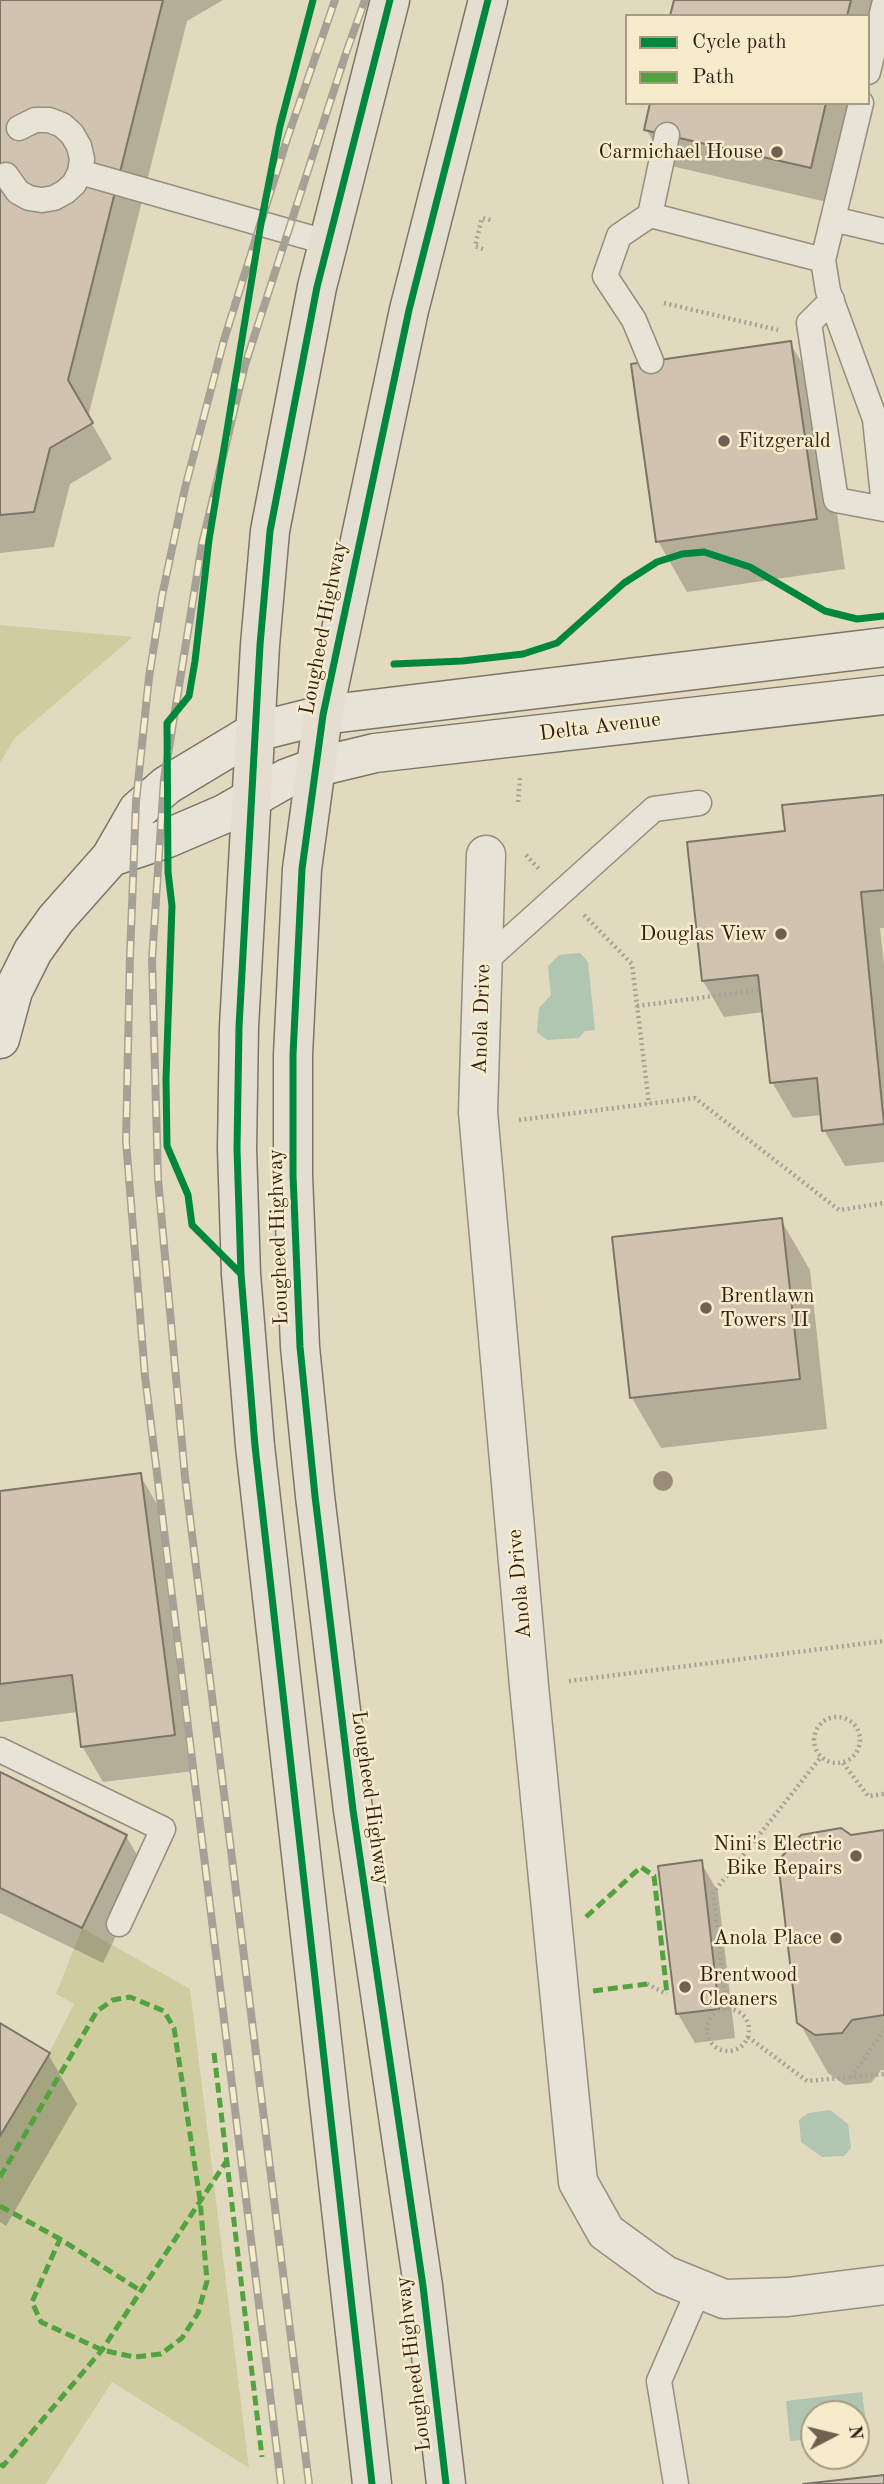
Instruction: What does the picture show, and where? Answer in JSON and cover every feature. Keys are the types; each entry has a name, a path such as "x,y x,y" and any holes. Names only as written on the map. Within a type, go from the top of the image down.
{"main road":[{"name":"Lougheed Highway","path":"372,2484 256,1459 241,1274 237,1149 239,1027 260,645 275,498 317,287 390,0"},
{"name":"Lougheed Highway","path":"446,2484 423,2286 353,1810 315,1496 300,1347 293,1175 294,1043 302,869 323,715 410,310 488,0"}],"street":[{"path":"0,1039 13,991 33,951 56,919 111,857 138,810 167,785 255,733 323,715 884,647"},
{"name":"Delta Avenue","path":"111,857 213,819 287,778 317,767 375,753 884,695"},
{"name":"Anola Drive","path":"485,855 478,1112 529,1686 578,2182 606,2232 682,2282 724,2299 788,2297 884,2285"}],"lane":[{"path":"870,64 884,5"},
{"path":"832,300 809,323 836,500 884,508 875,419 832,300 823,260 861,105"},
{"path":"6,175 18,192 29,198 42,200 65,192 74,184 80,172 82,159 79,146 72,134 62,125 49,120 35,120 19,128"},
{"path":"651,361 634,320 605,276 619,236 650,215 667,135"},
{"path":"80,172 329,243"},
{"path":"650,215 823,260"},
{"path":"833,219 884,231"},
{"path":"484,962 654,809 699,803"},
{"path":"0,1750 163,1829 119,1924"},
{"path":"676,2484 659,2381 682,2282"}],"path":[{"path":"483,248 475,246 482,218 491,220"},
{"path":"634,320 660,302 783,332 809,323"},
{"path":"525,853 632,964 649,1104"},
{"path":"637,1006 760,990"},
{"path":"509,1121 695,1098 839,1210 884,1203"},
{"path":"529,1686 884,1641"},
{"path":"842,1717 855,1726 860,1740 855,1754 843,1763 828,1762 821,1757 814,1744 816,1729 827,1719 842,1717"},
{"path":"727,2009 713,1894 821,1757"},
{"path":"843,1763 868,1796 884,1794"},
{"path":"647,1984 667,1994"},
{"path":"727,2009 745,2017 748,2037 745,2043 733,2051 720,2050 710,2040 707,2027 714,2015 727,2009"},
{"path":"850,2078 884,2031"},
{"path":"748,2037 807,2081 884,2074"}],"shaded area":[{"path":"0,625 133,637 14,739 0,763"},
{"path":"580,953 588,962 595,1030 585,1031 579,1038 547,1040 537,1032 539,1008 551,995 548,966 559,955"},
{"path":"82,1928 190,1989 249,2468 112,2382 46,2484 0,2484 0,2136 49,2053 74,2004 56,1994"},
{"path":"830,2110 848,2124 851,2148 844,2156 822,2157 801,2142 799,2120 808,2113"},
{"path":"862,2392 863,2400 800,2400 800,2440 790,2441 786,2401"}],"building":[{"path":"0,0 163,0 68,380 93,423 50,448 34,512 0,515"},
{"path":"674,0 851,0 848,14 670,14"},
{"name":"Carmichael House","path":"650,105 826,105 811,168 644,130"},
{"name":"Fitzgerald","path":"791,341 817,519 656,542 631,364"},
{"name":"Douglas View","path":"884,795 884,890 861,892 884,1124 822,1131 817,1078 770,1083 758,975 702,981 687,842 785,831 782,805"},
{"name":"Brentlawn Towers II","path":"782,1218 800,1379 630,1398 612,1237"},
{"path":"141,1473 175,1735 81,1747 72,1675 0,1684 0,1491"},
{"path":"0,1772 127,1835 82,1928 0,1888"},
{"name":"Anola Place","path":"841,1828 851,1835 884,1830 884,2015 852,2020 842,2033 815,2035 797,2023 778,1861 801,1835"},
{"path":"702,1860 719,2009 676,2014 658,1866"},
{"path":"0,2023 50,2053 0,2136"},
{"path":"884,2475 884,2484 803,2484"}],"railway":[{"path":"281,2484 145,1376 126,1141 130,956 136,802 149,677 162,596 185,488 224,340 287,139 335,0"},
{"path":"309,2484 185,1477 158,1179 152,960 164,779 202,544 245,365 365,0"}],"marked path":[{"path":"586,1917 641,1867 654,1876 667,1994"},
{"path":"593,1991 647,1984"},
{"path":"0,2177 97,2011 113,2000 130,1997 164,2011 174,2028 200,2200 207,2281 198,2313 182,2338 161,2354 134,2357 102,2350 41,2322 32,2302 60,2239 141,2291"},
{"path":"214,2053 262,2457"},
{"path":"0,2464 3,2466 102,2350 226,2162"},
{"path":"0,2206 60,2239"}],"cycle path":[{"path":"241,1274 192,1225 188,1195 167,1146 166,1079 172,906 168,872 167,723 189,696 209,540 261,223 280,126 313,0"},
{"path":"372,2484 255,1446 241,1274 237,1149 239,1027 260,645 270,531 317,287 390,0"},
{"path":"446,2484 423,2286 353,1810 315,1496 300,1347 293,1175 293,1055 302,869 323,715 409,310 488,0"},
{"path":"394,664 462,661 523,654 557,643 624,583 657,562 682,554 704,552 750,567 825,611 857,619 884,616"}],"place":[{"name":"Carmichael House","path":"777,152"},
{"name":"Fitzgerald","path":"724,441"},
{"name":"Douglas View","path":"781,934"},
{"name":"Brentlawn Towers II","path":"706,1308"},
{"name":"Nini's Electric Bike Repairs","path":"856,1856"},
{"name":"Anola Place","path":"836,1938"},
{"name":"Brentwood Cleaners","path":"685,1987"}]}
